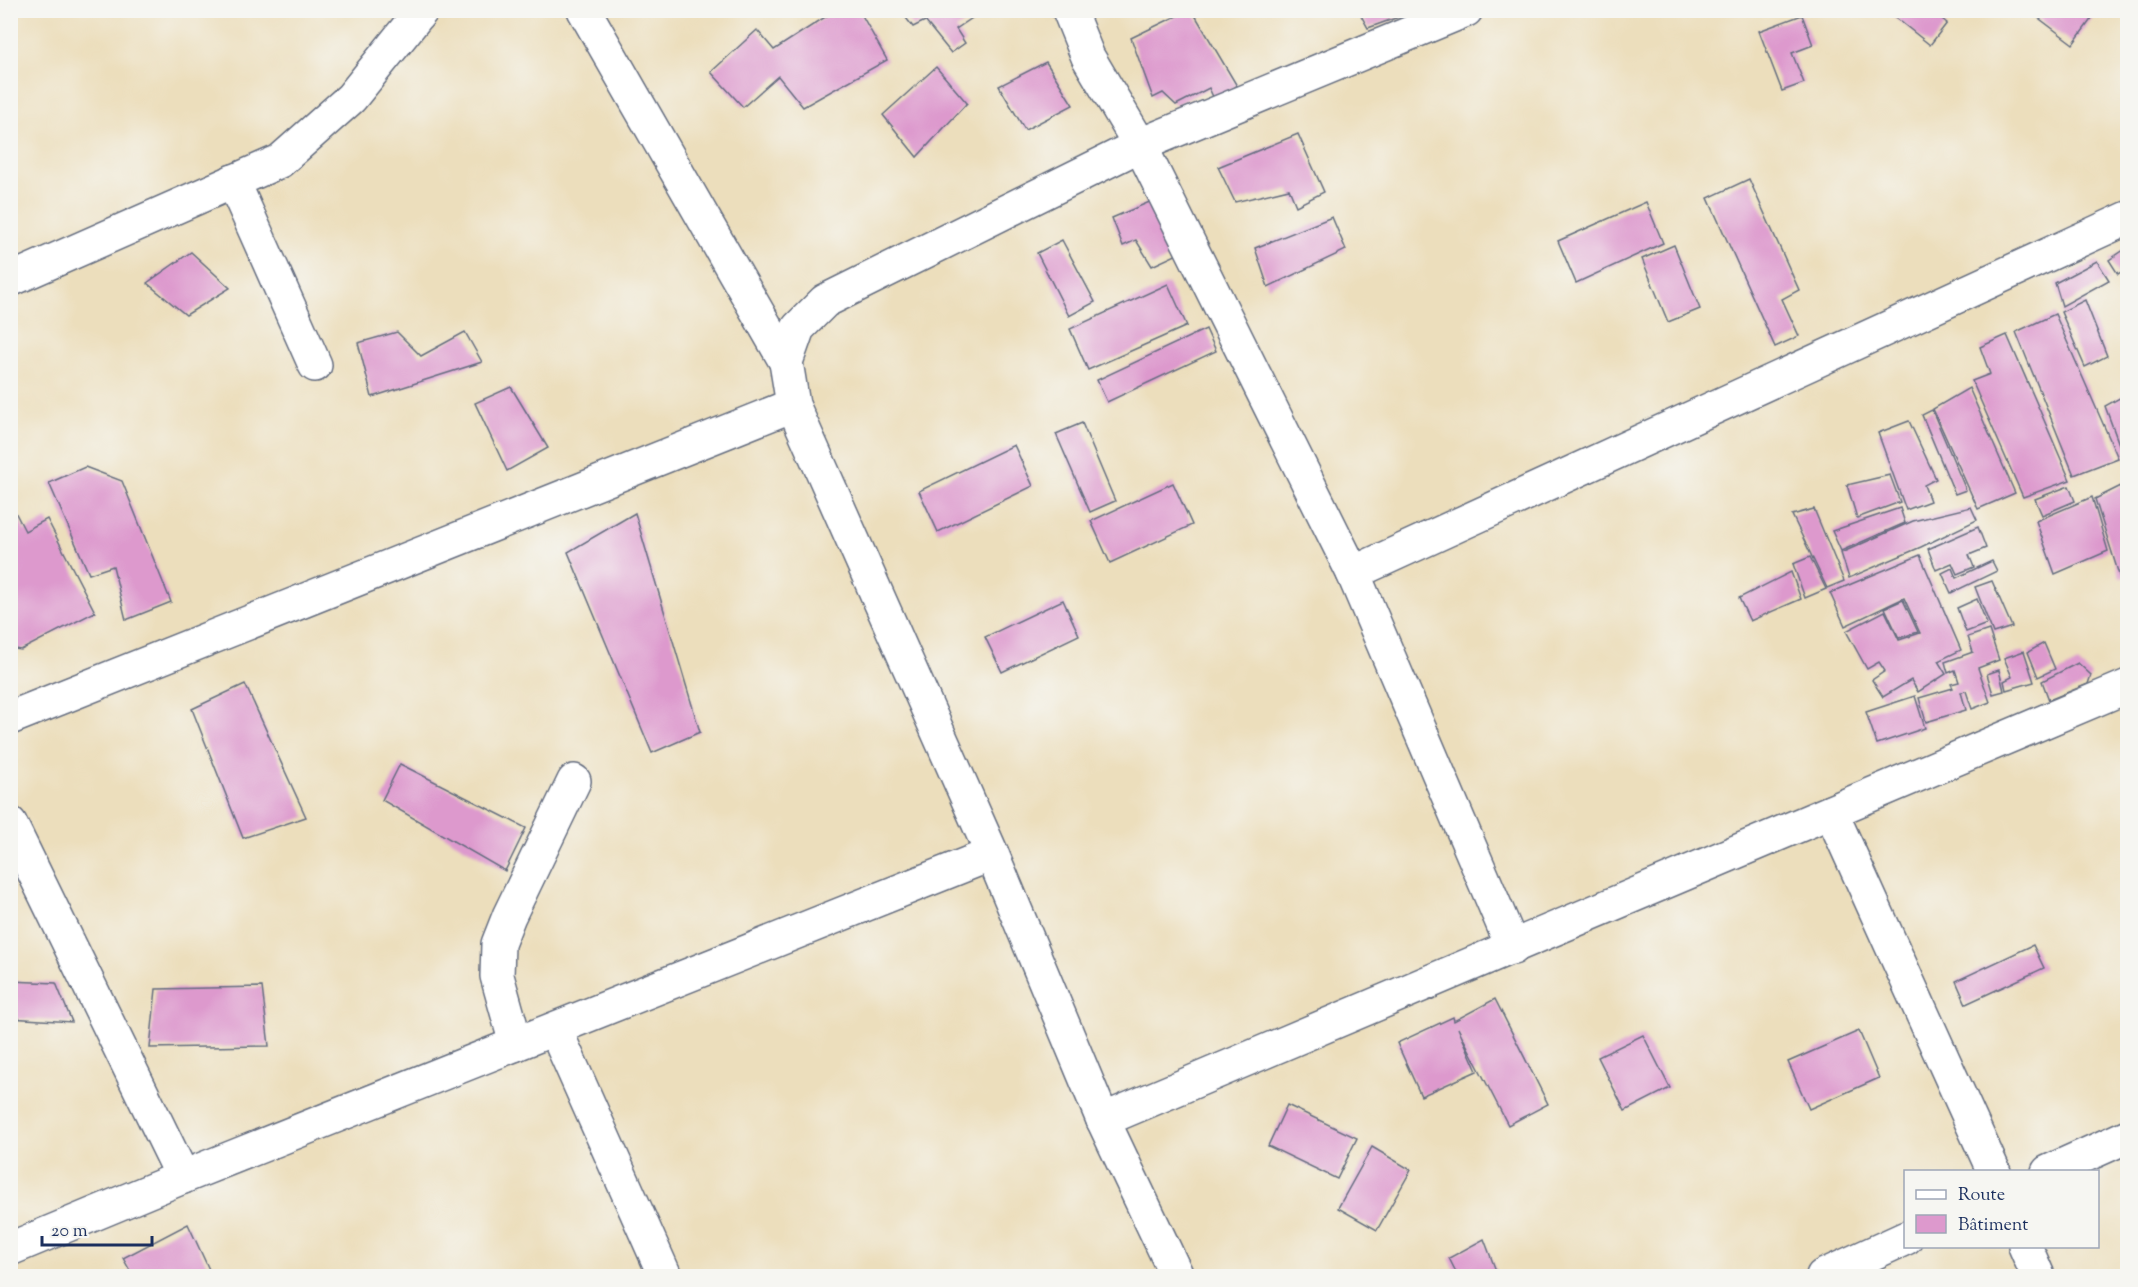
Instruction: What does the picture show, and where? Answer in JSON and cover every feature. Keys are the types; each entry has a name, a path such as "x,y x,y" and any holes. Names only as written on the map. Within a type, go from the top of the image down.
{"street":[{"path":"10,280 280,160 351,98 422,10"},
{"path":"584,10 786,362 793,405 992,854 1103,1120 1177,1276"},
{"path":"1069,10 1088,57 1140,145 1353,573 1513,948"},
{"path":"786,362 798,328 825,301 1140,145 1466,10"},
{"path":"234,181 315,365"},
{"path":"1353,573 2127,218"},
{"path":"10,718 793,405"},
{"path":"1103,1120 2127,686"},
{"path":"516,1044 497,976 498,944 509,916 574,781"},
{"path":"1831,812 1993,1170"},
{"path":"10,823 183,1178"},
{"path":"10,1250 183,1178 992,854"},
{"path":"555,1029 666,1276"},
{"path":"2052,1170 2127,1136"},
{"path":"1823,1276 1904,1238"},
{"path":"2026,1248 2038,1276"}],"building":[{"path":"836,10 859,10 887,60 803,107 778,76 743,107 711,72 757,30 774,50"},
{"path":"900,10 984,10 956,29 965,43 951,53 925,21 913,27"},
{"path":"1192,10 1237,86 1214,99 1209,88 1176,105 1163,93 1153,98 1131,38"},
{"path":"1358,10 1415,10 1415,11 1368,28"},
{"path":"1886,10 1931,10 1947,23 1930,45"},
{"path":"2028,10 2098,10 2073,44"},
{"path":"1802,15 1813,45 1792,53 1804,83 1782,91 1759,31"},
{"path":"1046,62 1073,105 1025,130 999,86"},
{"path":"936,67 967,103 917,157 883,115"},
{"path":"1298,134 1324,192 1296,206 1289,189 1235,202 1218,167"},
{"path":"1749,179 1799,290 1782,299 1799,336 1775,347 1708,198"},
{"path":"1152,201 1178,254 1152,266 1136,240 1123,246 1112,218"},
{"path":"1646,202 1663,243 1576,283 1558,241"},
{"path":"1332,217 1346,250 1268,287 1255,248"},
{"path":"1062,240 1095,302 1069,316 1037,253"},
{"path":"1674,245 1700,309 1668,322 1642,259"},
{"path":"2127,248 2127,268 2118,274 2109,260"},
{"path":"191,252 230,288 186,315 147,283"},
{"path":"2097,261 2109,280 2062,306 2055,283"},
{"path":"1168,284 1187,326 1088,370 1070,329"},
{"path":"2085,300 2107,356 2085,367 2061,312"},
{"path":"2055,314 2118,458 2074,475 2016,332"},
{"path":"1206,329 1216,351 1107,402 1097,380"},
{"path":"397,332 421,356 465,332 482,362 372,397 358,343"},
{"path":"2007,335 2070,480 2023,497 1972,381 1990,374 1980,347"},
{"path":"511,387 548,448 507,471 475,403"},
{"path":"1969,388 2015,493 1978,509 1933,409"},
{"path":"2125,395 2127,400 2127,457 2124,458 2105,406"},
{"path":"1932,410 1966,490 1955,494 1922,415"},
{"path":"1909,421 1936,479 1924,485 1930,501 1906,510 1878,433"},
{"path":"1082,423 1115,501 1090,512 1056,434"},
{"path":"1014,445 1033,486 938,532 919,491"},
{"path":"85,467 122,481 171,602 126,620 113,566 89,574 49,483"},
{"path":"1890,475 1900,502 1857,518 1847,485"},
{"path":"1173,483 1192,525 1110,563 1091,521"},
{"path":"2127,483 2127,576 2120,578 2095,499"},
{"path":"2069,486 2075,501 2042,515 2035,499"},
{"path":"2092,497 2108,551 2055,574 2036,521"},
{"path":"10,502 25,531 47,519 95,612 21,650 10,648"},
{"path":"1971,507 1977,520 1849,578 1841,553 1913,521"},
{"path":"1900,508 1905,523 1841,551 1832,531"},
{"path":"1814,509 1844,581 1827,588 1792,515"},
{"path":"635,513 700,732 652,753 568,552"},
{"path":"1978,527 1986,548 1969,555 1974,567 1957,574 1952,563 1936,570 1928,549"},
{"path":"1920,555 1961,650 1938,661 1946,674 1918,692 1911,680 1883,697 1872,680 1885,671 1879,662 1867,669 1846,631 1885,611 1899,640 1920,633 1904,598 1845,626 1830,593"},
{"path":"1810,557 1826,589 1805,598 1793,564"},
{"path":"1992,561 1997,571 1951,593 1942,573 1952,568 1956,578"},
{"path":"1791,572 1801,599 1750,621 1739,598"},
{"path":"1992,581 2012,627 1993,633 1975,587"},
{"path":"1977,599 1987,624 1966,632 1957,608"},
{"path":"1063,600 1079,635 1002,672 985,637"},
{"path":"1903,600 1918,632 1899,638 1885,608"},
{"path":"1989,630 1999,660 1978,668 1990,702 1972,709 1966,691 1961,692 1966,710 1926,722 1919,698 1953,688 1951,684 1959,682 1955,670 1948,673 1945,662 1973,652 1968,637"},
{"path":"2044,643 2055,669 2038,677 2028,652"},
{"path":"2024,651 2034,682 2006,690 2004,681 2012,677 2004,658"},
{"path":"2078,663 2091,675 2088,684 2049,700 2042,681"},
{"path":"1999,670 2004,691 1993,694 1987,674"},
{"path":"245,684 306,817 243,838 192,709"},
{"path":"1915,696 1925,728 1877,744 1866,712"},
{"path":"400,764 526,828 505,871 382,800"},
{"path":"2033,945 2044,968 1966,1004 1956,981"},
{"path":"10,981 56,983 72,1022 10,1018"},
{"path":"262,987 269,1046 150,1048 156,989"},
{"path":"1495,999 1548,1104 1508,1125 1458,1028 1477,1071 1421,1096 1397,1043 1453,1017 1454,1021"},
{"path":"1859,1031 1879,1078 1809,1109 1788,1062"},
{"path":"1643,1035 1670,1088 1625,1111 1598,1057"},
{"path":"1287,1105 1357,1138 1337,1179 1268,1146"},
{"path":"1372,1147 1411,1170 1377,1230 1338,1208"},
{"path":"188,1224 212,1276 133,1276 123,1258"},
{"path":"1484,1239 1498,1276 1458,1276 1449,1258"}]}
